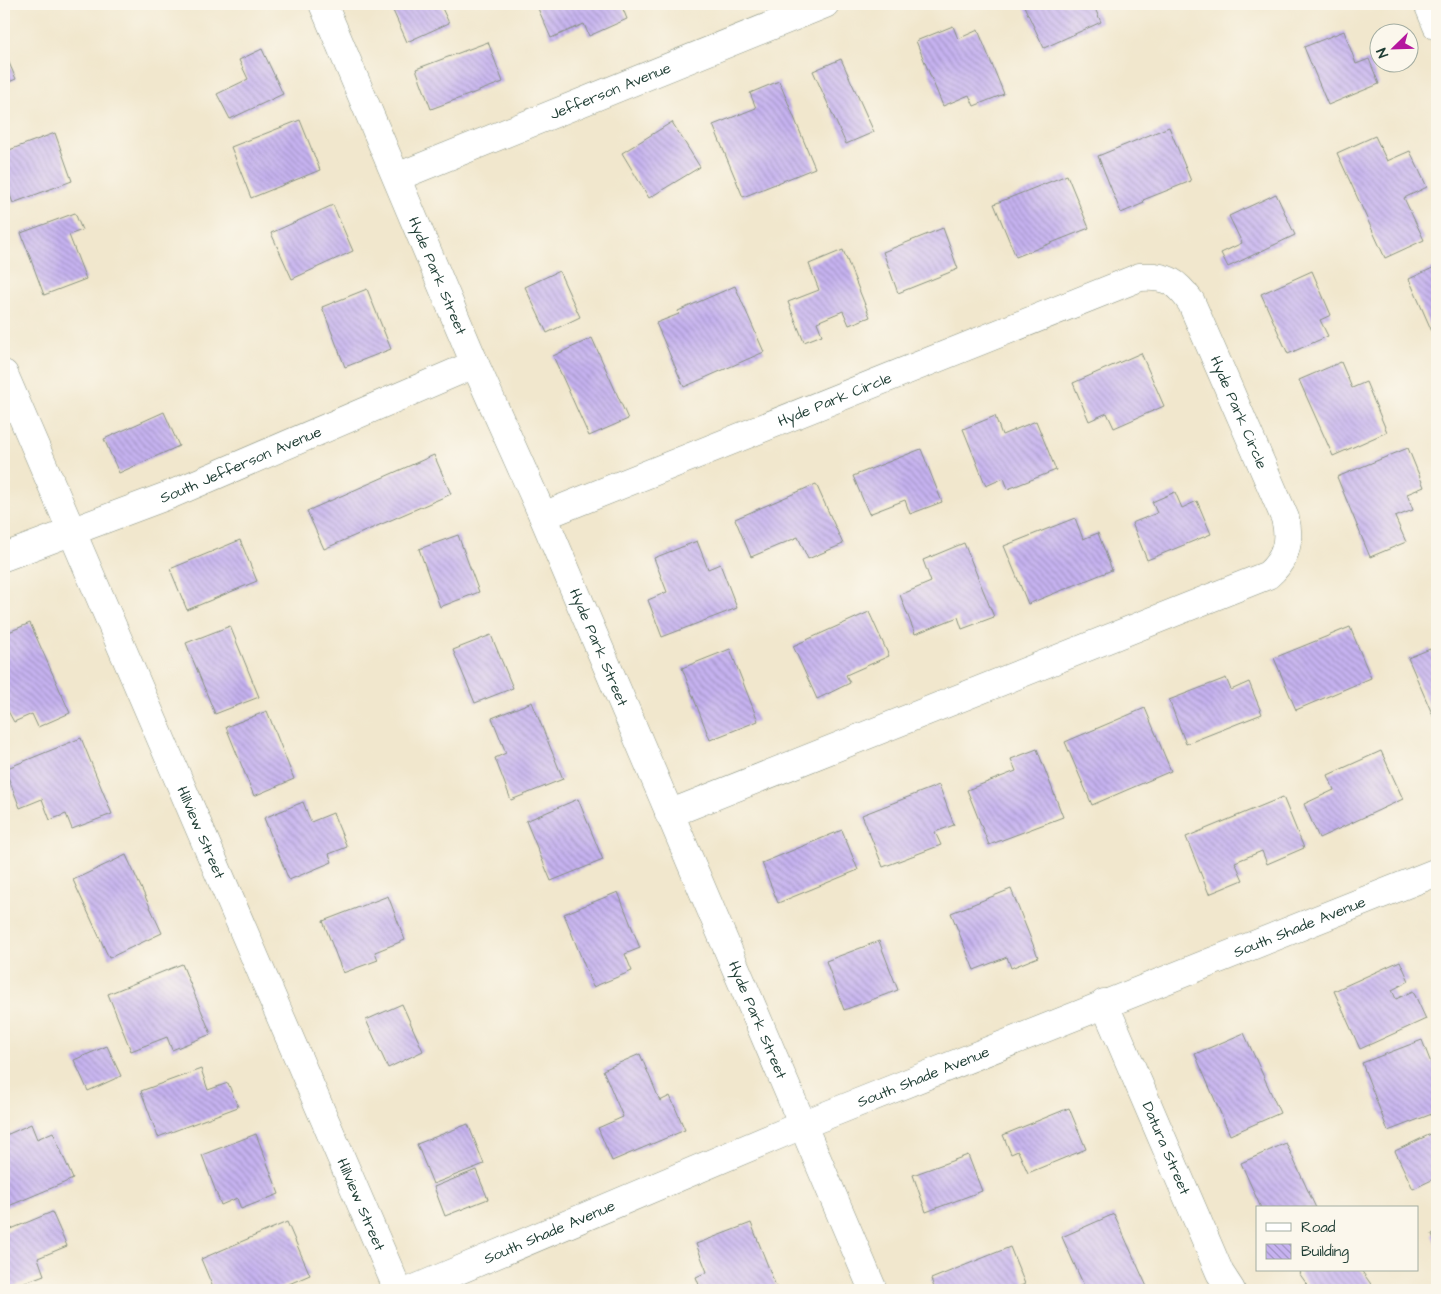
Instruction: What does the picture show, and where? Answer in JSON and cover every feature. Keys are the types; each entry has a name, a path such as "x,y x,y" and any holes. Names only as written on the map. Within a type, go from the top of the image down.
{"street":[{"name":"Hyde Park Street","path":"323,4 475,364 543,516 873,1290"},
{"name":"Jefferson Avenue","path":"397,177 443,156 825,4"},
{"path":"1428,4 1437,26"},
{"name":"Hyde Park Circle","path":"543,516 1140,277 1156,276 1181,288 1191,302 1285,518 1288,531 1286,550 1278,566 1268,575 669,814"},
{"name":"South Jefferson Avenue","path":"4,557 172,494 475,364"},
{"name":"Hillview Street","path":"4,374 398,1290"},
{"name":"South Shade Avenue","path":"412,1290 802,1125 1104,1004 1435,878"},
{"name":"Datura Street","path":"1104,1004 1220,1273 1231,1290"}],"building":[{"path":"390,4 440,4 449,23 407,42"},
{"path":"536,4 621,4 627,19 589,36 584,24 551,38"},
{"path":"1023,4 1093,4 1101,22 1044,48"},
{"path":"953,26 958,39 978,30 1004,94 974,106 969,95 943,106 916,41"},
{"path":"1344,31 1356,64 1368,59 1368,72 1374,72 1379,84 1328,105 1304,47"},
{"path":"488,42 503,82 431,109 416,69"},
{"path":"262,49 283,94 230,119 217,94 248,79 239,60"},
{"path":"4,51 16,79 4,84"},
{"path":"841,59 874,132 846,144 813,71"},
{"path":"779,81 815,168 743,197 713,125 756,108 750,93"},
{"path":"300,120 320,170 251,198 231,147"},
{"path":"672,122 700,167 649,198 622,153"},
{"path":"1169,127 1191,181 1143,200 1144,203 1121,213 1098,156"},
{"path":"55,133 72,181 13,203 4,179 4,152"},
{"path":"1375,136 1387,161 1410,151 1427,187 1404,198 1424,240 1385,258 1337,153"},
{"path":"1067,175 1089,228 1016,257 994,204"},
{"path":"1276,194 1295,235 1228,267 1221,253 1242,243 1229,216"},
{"path":"333,205 353,251 292,279 271,233"},
{"path":"75,213 82,230 69,235 86,279 44,295 21,233"},
{"path":"943,228 958,269 898,293 883,252"},
{"path":"843,250 870,317 849,325 843,311 817,322 822,335 804,342 788,302 819,290 809,264"},
{"path":"1437,266 1437,343 1409,279"},
{"path":"559,271 580,317 547,333 525,287"},
{"path":"1312,271 1331,315 1320,320 1328,336 1288,354 1261,294"},
{"path":"735,286 764,352 684,387 656,323 679,314 678,311"},
{"path":"367,289 391,349 345,367 322,307"},
{"path":"592,338 628,419 589,436 553,356"},
{"path":"1141,353 1164,406 1114,428 1107,413 1089,421 1073,383"},
{"path":"1341,362 1352,388 1366,382 1387,432 1333,456 1299,380"},
{"path":"164,412 179,446 119,473 104,439"},
{"path":"995,416 1002,435 1036,421 1056,470 1008,489 1004,478 986,486 963,429"},
{"path":"1408,448 1424,487 1407,494 1413,510 1395,517 1406,542 1370,557 1337,477"},
{"path":"921,449 942,502 910,514 905,500 869,514 853,476"},
{"path":"434,455 451,494 324,549 307,511"},
{"path":"816,484 843,544 808,559 798,537 751,557 735,519"},
{"path":"1175,492 1182,508 1197,501 1211,534 1147,560 1132,523 1157,513 1152,502"},
{"path":"1075,518 1083,539 1098,533 1112,570 1028,604 1004,546"},
{"path":"458,535 479,592 440,607 419,549"},
{"path":"240,540 257,581 187,610 170,569"},
{"path":"697,541 708,569 720,564 737,608 662,637 648,600 667,592 654,558"},
{"path":"964,543 994,617 962,629 958,617 915,634 900,595 931,582 923,560"},
{"path":"869,612 889,656 846,675 850,683 817,699 793,646"},
{"path":"30,623 70,713 38,727 32,714 14,722 4,704 4,634"},
{"path":"230,626 259,697 215,714 186,643"},
{"path":"1350,627 1371,678 1296,710 1274,658"},
{"path":"491,635 513,688 475,703 453,650"},
{"path":"730,649 758,721 710,740 682,668"},
{"path":"1430,649 1437,666 1437,725 1408,658"},
{"path":"1226,678 1231,690 1249,682 1262,714 1186,744 1169,700"},
{"path":"532,702 563,779 511,800 495,758 506,753 492,718"},
{"path":"1145,708 1171,771 1092,805 1065,742"},
{"path":"267,711 294,779 254,796 226,727"},
{"path":"81,738 112,814 72,829 66,814 50,820 42,799 20,808 5,769"},
{"path":"1037,749 1063,817 989,845 967,790 1016,771 1011,759"},
{"path":"1381,751 1403,799 1319,838 1304,804 1334,790 1328,775"},
{"path":"939,785 954,825 935,832 941,845 883,867 862,815"},
{"path":"1283,797 1304,848 1267,864 1262,851 1235,862 1243,880 1209,894 1186,837"},
{"path":"578,799 603,860 551,881 526,821"},
{"path":"303,802 311,822 333,813 347,847 329,854 332,862 289,880 264,818"},
{"path":"842,830 858,870 778,903 762,863"},
{"path":"126,855 162,933 109,958 73,880"},
{"path":"1011,889 1038,957 1011,968 1007,957 974,970 951,913"},
{"path":"618,892 640,948 625,954 632,971 593,987 564,914"},
{"path":"388,896 405,940 375,952 378,960 343,973 323,921"},
{"path":"879,941 898,990 844,1010 826,961"},
{"path":"1400,961 1409,981 1392,990 1396,999 1413,991 1426,1019 1360,1049 1334,991"},
{"path":"182,964 211,1034 172,1050 167,1037 131,1051 108,994"},
{"path":"402,1004 423,1051 388,1068 366,1020"},
{"path":"1244,1033 1280,1113 1230,1135 1195,1054"},
{"path":"1422,1040 1431,1063 1437,1060 1437,1112 1388,1131 1362,1063"},
{"path":"107,1046 121,1076 88,1091 74,1060"},
{"path":"640,1054 660,1101 670,1096 685,1130 612,1161 598,1128 623,1117 603,1070"},
{"path":"201,1069 208,1090 228,1083 238,1107 158,1137 141,1091"},
{"path":"1069,1108 1086,1149 1028,1173 1018,1151 1011,1154 1003,1135"},
{"path":"31,1124 37,1139 53,1132 73,1179 4,1208 4,1136"},
{"path":"468,1124 484,1164 433,1184 417,1144"},
{"path":"1437,1131 1437,1187 1434,1179 1413,1189 1395,1151"},
{"path":"256,1134 279,1194 241,1209 237,1198 221,1205 202,1155"},
{"path":"1286,1143 1315,1206 1260,1206 1241,1163"},
{"path":"968,1155 982,1191 926,1212 913,1175"},
{"path":"476,1170 488,1199 445,1216 434,1187"},
{"path":"52,1212 67,1246 38,1258 44,1275 4,1290 4,1232"},
{"path":"1114,1214 1148,1289 1146,1290 1086,1290 1062,1237"},
{"path":"287,1222 310,1275 275,1290 214,1290 201,1259"},
{"path":"751,1223 777,1289 701,1290 696,1277 707,1272 696,1244"},
{"path":"1437,1231 1437,1247 1432,1234"},
{"path":"1010,1247 1025,1284 1011,1290 935,1290 931,1279"},
{"path":"1362,1272 1375,1290 1311,1290 1299,1273"}]}
